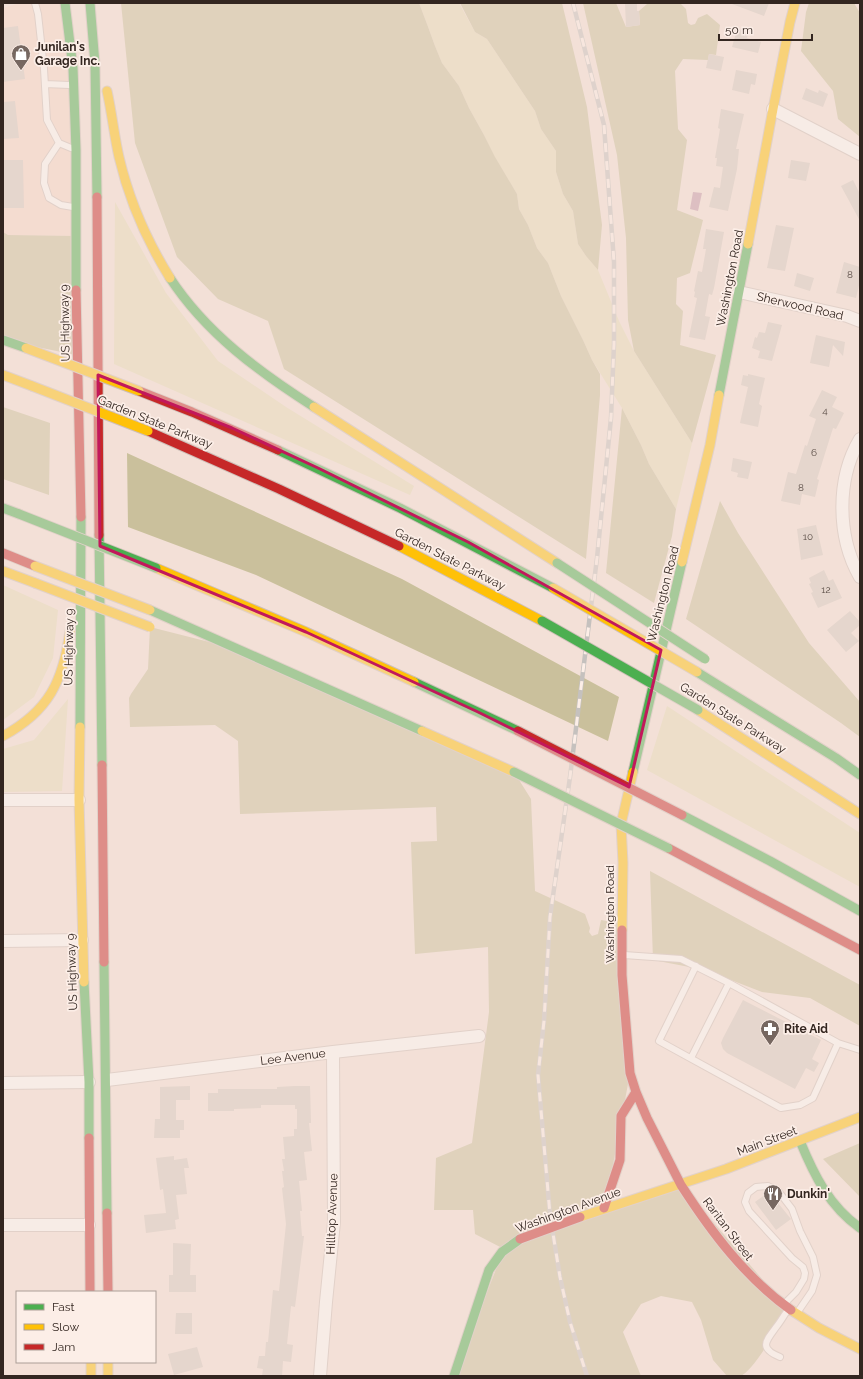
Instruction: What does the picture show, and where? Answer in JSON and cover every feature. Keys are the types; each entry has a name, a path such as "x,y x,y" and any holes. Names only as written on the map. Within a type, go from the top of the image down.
{"main road":[{"name":"US Highway 9","path":"65,3 71,45 74,85 76,150 77,415 81,512 79,800 82,940 89,1082 90,1291"},
{"path":"90,3 94,35 99,312 98,416 107,1080 108,1291"},
{"name":"Washington Road","path":"682,1185 657,1138 636,1092 630,1073 626,1037 621,954 621,824 710,445 740,292 773,109 795,3"},
{"path":"94,35 109,96 118,152 127,187 144,231 154,252 174,284 193,309 225,343 280,386 708,661"},
{"name":"Garden State Parkway","path":"3,340 139,390 225,425 318,468 468,542 553,588 697,672 836,758 860,775"},
{"name":"Garden State Parkway","path":"3,375 148,431 237,469 323,509 446,570 542,621 698,710 860,814"},
{"path":"70,478 77,415"},
{"path":"3,508 156,568 306,632 518,731 770,861 860,912"},
{"path":"68,526 68,541"},
{"path":"3,553 150,610 229,647 353,700 514,772 668,848 860,950"},
{"path":"3,571 153,628"},
{"path":"69,573 70,604"},
{"path":"3,736 29,720 38,712 58,683 68,647 70,620"},
{"path":"186,636 229,647"},
{"path":"755,697 836,758"},
{"path":"604,1208 620,1160 620,1116 636,1092"},
{"name":"Main Street","path":"682,1185 860,1117"},
{"path":"800,1141 814,1172 829,1197 848,1218 860,1228"},
{"name":"Washington Avenue","path":"454,1376 489,1270 495,1258 504,1249 520,1239 604,1208 682,1185"},
{"name":"Raritan Street","path":"682,1185 703,1221 730,1256 750,1277 796,1314 860,1349"},
{"path":"90,1363 91,1376"},
{"path":"108,1363 108,1376"}],"street":[{"path":"773,109 860,154"},
{"name":"Sherwood Road","path":"740,292 847,316 860,321"},
{"path":"860,439 845,476 842,500 843,524 847,544 853,565 860,577"},
{"path":"3,800 79,800"},
{"path":"3,941 82,940"},
{"name":"Lee Avenue","path":"107,1080 333,1052 479,1036"},
{"name":"Hilltop Avenue","path":"320,1376 334,1222 333,1052"},
{"path":"3,1083 89,1082"},
{"path":"3,1225 89,1225"}],"lane":[{"path":"35,3 38,14 47,120 59,143 76,150"},
{"path":"45,84 74,85"},
{"path":"59,143 45,164 44,183 49,198 61,205 76,207"},
{"path":"621,954 681,958 838,1043 860,1050"},
{"path":"696,966 659,1041 781,1108 800,1105 813,1098 838,1043"},
{"path":"691,1058 729,983"},
{"path":"780,1357 769,1351 766,1346 767,1339 804,1280 806,1273 803,1267 792,1258 749,1211 745,1202 748,1193 756,1187 768,1186 779,1192 792,1210 800,1231 813,1257 817,1275 812,1291 796,1314"}],"highlighted area":[{"path":"98,375 232,428 318,468 468,542 661,650 629,787 478,712 306,632 100,546"}],"shaded area":[{"path":"20,3 65,3 76,236 8,235 3,232 3,8"},
{"path":"121,3 419,3 442,63 459,86 495,157 517,194 519,209 528,225 537,248 548,263 561,296 600,374 600,395 586,559 284,369 268,321 218,299 177,257 135,143"},
{"path":"419,3 459,3 475,32 487,39 535,111 541,129 556,151 556,172 563,194 573,211 578,244 598,270 619,321 634,351 692,443 676,509 649,464 622,408 592,360 561,296 548,263 537,248 528,225 519,209 517,194 495,158 459,86 442,63"},
{"path":"460,3 562,3 587,107 602,225 598,270 578,244 573,211 563,194 556,172 556,151 541,129 535,111 487,39 475,32"},
{"path":"583,3 616,3 626,27 640,25 639,11 647,4 680,3 686,9 688,23 691,25 695,24 698,18 707,14 720,25 716,55 709,54 708,60 683,59 675,71 678,129 687,140 677,210 703,220 690,273 677,278 676,304 683,311 680,345 716,355 692,443 634,351 628,320 626,238 617,155"},
{"path":"809,3 854,3 860,13 860,137 838,119 833,91 801,51 806,12"},
{"path":"693,192 702,193 698,211 690,209"},
{"path":"115,202 166,293 218,361 286,407 414,486 410,495 114,364"},
{"path":"3,232 8,235 76,236 76,355 3,340"},
{"path":"3,407 50,423 49,495 3,479"},
{"path":"622,408 649,464 676,509 672,536 654,603 606,573"},
{"path":"127,453 402,579 619,697 608,741 256,575 128,527"},
{"path":"720,501 738,533 809,643 860,702 860,737 686,619"},
{"path":"3,585 58,610 53,658 34,697 3,720"},
{"path":"150,627 229,647 514,772 531,799 535,891 585,914 590,928 589,932 592,936 598,934 601,920 622,924 630,1073 605,1208 681,1185 788,1309 759,1357 746,1373 740,1376 727,1376 713,1360 701,1320 692,1302 661,1296 641,1304 623,1332 641,1376 454,1376 504,1249 475,1234 473,1210 434,1210 436,1158 472,1143 489,1012 488,947 415,954 411,842 437,841 436,807 240,814 238,741 215,725 130,727 129,698 148,669"},
{"path":"68,699 62,791 3,792 3,749 34,740"},
{"path":"667,706 860,833 860,887 647,770"},
{"path":"650,871 860,985 860,1026 810,998 762,992 705,970 653,960"},
{"path":"860,1143 860,1197 823,1159"}],"building":[{"path":"625,3 637,3 640,25 626,27"},
{"path":"732,3 769,3 764,16"},
{"path":"18,26 25,79 3,82 3,28"},
{"path":"737,29 748,32 747,38 761,42 758,53 732,47"},
{"path":"709,54 724,57 721,71 706,68"},
{"path":"736,70 757,74 755,85 751,84 749,94 732,90"},
{"path":"806,88 818,93 819,90 828,94 823,107 802,99"},
{"path":"15,101 19,138 3,139 3,102"},
{"path":"721,109 744,114 736,149 739,149 737,169 728,211 709,207 714,187 720,188 723,167 716,166 717,158 715,158 720,129 718,128"},
{"path":"3,160 23,160 24,208 3,208"},
{"path":"791,160 810,163 806,181 788,178"},
{"path":"853,180 860,194 860,221 841,186"},
{"path":"776,225 794,228 785,271 767,268"},
{"path":"706,229 724,232 714,288 712,295 709,294 705,316 710,317 705,340 689,337 697,298 694,297 694,291 698,271 702,272 706,249 703,249"},
{"path":"844,262 860,267 860,281 856,298 836,293"},
{"path":"797,273 814,278 810,291 794,286"},
{"path":"768,322 782,325 772,361 758,358 760,351 752,348 755,337 757,338 759,332 765,333"},
{"path":"816,335 845,342 843,356 833,345 829,367 810,363"},
{"path":"748,374 765,378 759,404 762,406 758,427 740,423 748,387 741,385 743,375 748,376"},
{"path":"822,390 837,397 832,407 844,413 836,429 833,428 817,479 819,480 815,497 802,494 800,505 781,501 788,472 796,474 805,445 807,446 816,419 809,416"},
{"path":"733,458 752,462 748,479 737,477 738,473 731,471"},
{"path":"816,525 823,555 801,560 797,529"},
{"path":"824,570 829,581 833,579 842,598 818,608 811,593 813,592 809,584 811,583 809,578"},
{"path":"850,611 860,622 860,625 851,633 859,641 846,652 827,630"},
{"name":"Rite Aid","path":"743,1000 821,1040 812,1059 819,1063 814,1072 806,1068 795,1089 727,1053 723,1049 721,1043 723,1038"},
{"path":"190,1086 190,1100 176,1100 176,1120 184,1120 184,1130 180,1130 180,1138 154,1138 155,1119 160,1119 160,1087"},
{"path":"310,1086 311,1123 309,1123 312,1151 304,1152 307,1180 299,1181 302,1211 300,1211 302,1236 304,1236 295,1307 291,1306 287,1344 293,1345 291,1362 283,1361 282,1376 262,1376 263,1369 257,1368 259,1356 265,1356 266,1342 268,1342 273,1290 279,1291 286,1224 282,1188 284,1187 282,1171 284,1171 282,1159 285,1159 283,1137 294,1136 294,1129 297,1129 297,1109 295,1109 295,1105 261,1105 261,1108 234,1109 234,1111 208,1111 208,1093 218,1093 218,1089 277,1089 277,1087"},
{"path":"174,1156 174,1160 187,1158 189,1168 184,1168 187,1194 176,1195 179,1219 175,1220 176,1229 146,1233 144,1215 166,1213 163,1189 160,1190 156,1158"},
{"name":"Dunkin'","path":"769,1192 791,1219 776,1230 755,1202"},
{"path":"173,1243 191,1244 190,1275 196,1275 196,1292 169,1292 169,1275 173,1275"},
{"path":"176,1313 192,1313 192,1334 175,1334"},
{"path":"197,1347 203,1367 174,1375 168,1354"}],"railway":[{"path":"573,3 604,125 614,262 614,344 611,418 597,558 570,777 550,917 544,1021 538,1075 550,1215 560,1277 570,1322 587,1376"}],"traffic: fast":[{"path":"65,3 73,68 76,150 76,290"},
{"path":"90,3 95,64 97,197"},
{"path":"719,395 748,244"},
{"path":"170,278 184,298 217,334 273,380 314,407"},
{"path":"3,340 26,348"},
{"path":"278,450 400,508 553,588"},
{"path":"3,508 19,514"},
{"path":"19,514 156,568"},
{"path":"80,727 81,517"},
{"path":"99,535 102,765"},
{"path":"633,772 682,562"},
{"path":"557,563 705,659"},
{"path":"150,610 422,731"},
{"path":"542,621 698,710"},
{"path":"697,672 836,758 860,775"},
{"path":"414,682 518,731"},
{"path":"514,772 668,848"},
{"path":"682,815 770,861 860,911"},
{"path":"104,962 107,1213"},
{"path":"84,982 89,1082 89,1138"},
{"path":"800,1141 817,1178 831,1200 860,1228"},
{"path":"454,1376 489,1270 502,1252 520,1239"}],"traffic: slow":[{"path":"748,244 773,109 795,3"},
{"path":"107,91 119,157 133,204 146,235 170,278"},
{"path":"26,348 139,391"},
{"path":"3,375 32,386"},
{"path":"32,386 148,431"},
{"path":"682,562 710,445 719,395"},
{"path":"314,407 557,563"},
{"path":"399,546 542,621"},
{"path":"35,566 150,610"},
{"path":"156,568 306,632 414,682"},
{"path":"3,571 35,583"},
{"path":"35,583 150,627"},
{"path":"553,588 697,672"},
{"path":"3,736 32,716 43,705 51,693 58,680 63,665 70,631"},
{"path":"698,710 860,814"},
{"path":"80,727 79,800 84,982"},
{"path":"422,731 514,772"},
{"path":"622,930 623,863 621,824 633,772"},
{"path":"580,1217 726,1169 860,1117"},
{"path":"791,1310 819,1328 860,1349"},
{"path":"91,1363 91,1376"},
{"path":"108,1363 108,1376"}],"traffic: jam":[{"path":"97,197 99,535"},
{"path":"76,290 81,517"},
{"path":"139,391 192,412 278,450"},
{"path":"148,431 279,489 399,546"},
{"path":"3,553 35,566"},
{"path":"518,731 682,815"},
{"path":"102,765 104,962"},
{"path":"668,848 860,950"},
{"path":"622,930 622,975 630,1073 647,1118 681,1185"},
{"path":"604,1208 620,1160 621,1116 636,1092"},
{"path":"89,1138 90,1291"},
{"path":"681,1185 717,1237 744,1269 774,1297 791,1310"},
{"path":"107,1213 108,1291"},
{"path":"520,1239 580,1217"}],"place":[{"name":"Junilan's Garage Inc.","path":"21,71"},
{"name":"Rite Aid","path":"770,1046"},
{"name":"Dunkin'","path":"773,1211"}]}
